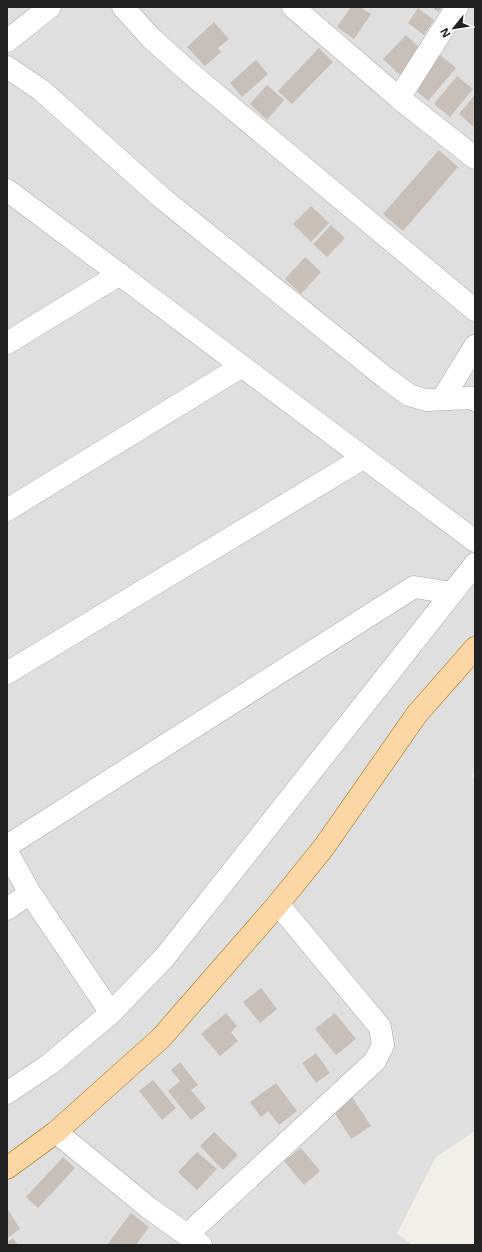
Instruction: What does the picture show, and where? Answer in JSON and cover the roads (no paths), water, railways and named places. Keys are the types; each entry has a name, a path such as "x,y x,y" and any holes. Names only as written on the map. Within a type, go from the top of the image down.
{"main road":[{"path":"7,1168 56,1132 161,1038 278,904 324,846 417,714 475,648"}],"street":[{"path":"7,41 50,7"},
{"path":"123,7 151,38 189,72 475,310"},
{"path":"294,7 399,98 475,158"},
{"path":"399,98 457,7"},
{"path":"7,67 41,90 162,198 387,380 409,395 426,400 443,398 471,398 475,400"},
{"path":"7,190 475,542"},
{"path":"7,343 120,274"},
{"path":"443,398 475,346"},
{"path":"7,510 242,366"},
{"path":"7,673 363,458"},
{"path":"7,1093 50,1064 111,1013 164,958 475,564"},
{"path":"7,846 414,587 452,593"},
{"path":"7,852 30,893 111,1013"},
{"path":"7,909 30,893"},
{"path":"56,1132 194,1240 374,1061 383,1044 380,1027 278,904"}]}
